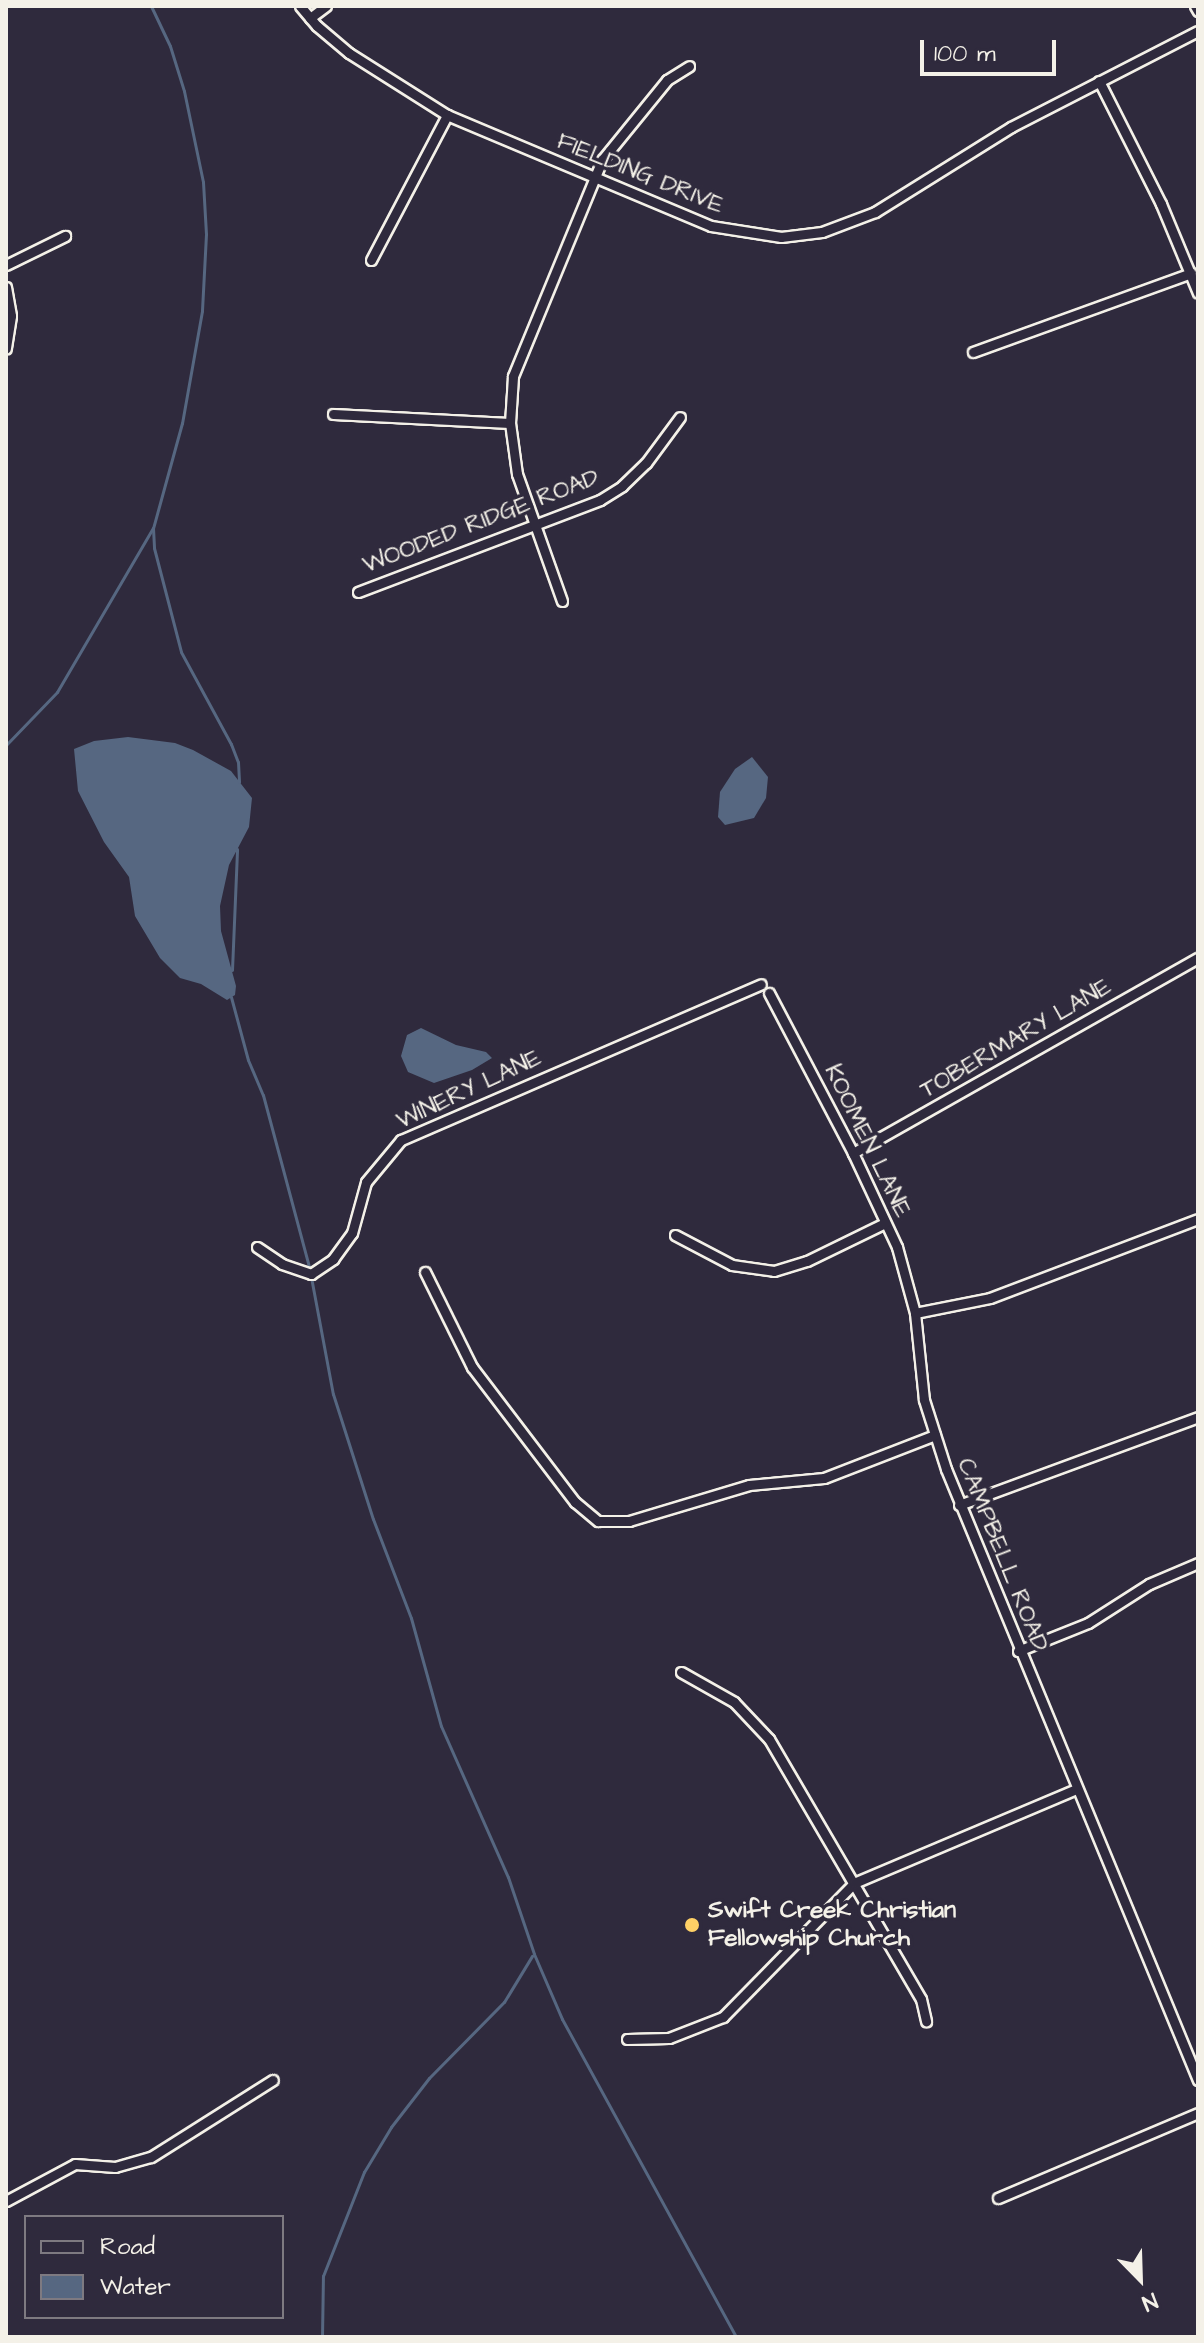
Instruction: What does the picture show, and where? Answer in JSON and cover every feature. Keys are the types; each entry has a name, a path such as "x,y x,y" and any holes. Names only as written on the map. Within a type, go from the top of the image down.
{"street":[{"name":"FIELDING DRIVE","path":"300,6 359,60 447,115 727,231 781,237 803,235 875,212 981,144 1198,31"},
{"path":"310,18 326,6"},
{"path":"562,601 517,474 510,423 511,390 517,363 594,177 611,147 667,80 689,66"},
{"path":"1099,81 1151,184 1198,293"},
{"path":"371,260 447,115"},
{"path":"6,265 65,236"},
{"path":"973,352 1191,273"},
{"path":"6,287 11,316 6,349"},
{"path":"333,414 510,423"},
{"name":"WOODED RIDGE ROAD","path":"358,592 600,500 622,486 646,463 680,417"},
{"name":"TOBERMARY LANE","path":"853,1153 1198,958"},
{"name":"WINERY LANE","path":"257,1247 282,1264 311,1274 333,1259 352,1233 366,1182 401,1140 761,984"},
{"name":"KOOMEN LANE","path":"769,993 853,1153 885,1223 903,1263 915,1313"},
{"path":"915,1313 1011,1291 1198,1219"},
{"path":"675,1235 732,1265 774,1271 807,1261 885,1223"},
{"path":"425,1272 472,1367 575,1502 598,1521 629,1521 749,1485 824,1478 935,1435"},
{"name":"CAMPBELL ROAD","path":"915,1313 920,1379 959,1505 1198,2080"},
{"path":"959,1505 1198,1417"},
{"path":"1018,1651 1088,1623 1149,1584 1198,1563"},
{"path":"681,1672 734,1702 759,1726 921,1999 926,2021"},
{"path":"627,2039 669,2038 723,2017 854,1883 1076,1789"},
{"path":"6,2201 75,2164 115,2167 151,2157 273,2080"},
{"path":"998,2198 1198,2113"}],"water":[{"path":"128,737 175,743 193,750 231,771 252,798 249,827 229,865 220,906 221,931 236,986 235,995 227,1000 201,984 180,978 160,958 135,916 129,877 104,842 78,791 74,749 94,741"},
{"path":"752,757 768,777 766,798 754,818 725,825 718,817 720,792 735,769"},
{"path":"421,1028 456,1045 486,1052 492,1058 472,1070 434,1083 408,1072 401,1056 407,1035"}],"waterway":[{"path":"151,6 170,46 184,91 203,182 206,234 202,311 182,423 153,528 154,548 181,652 231,744 238,762 239,782"},
{"path":"6,745 57,692 153,528"},
{"path":"232,970 237,849"},
{"path":"231,997 248,1060 263,1095 310,1270"},
{"path":"311,1277 333,1394 373,1519 411,1618 441,1726 508,1877 534,1954 562,2019 736,2337"},
{"path":"322,2337 323,2276 364,2172 391,2127 429,2078 504,2002 532,1956"}],"place":[{"name":"Swift Creek Christian Fellowship Church","path":"692,1925"}]}
